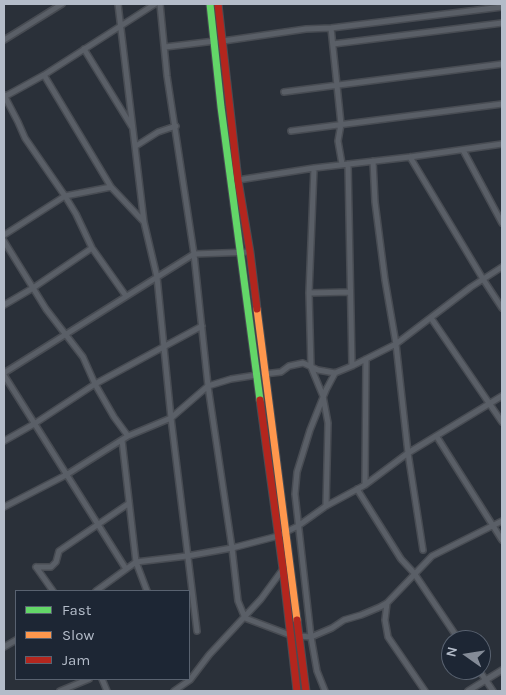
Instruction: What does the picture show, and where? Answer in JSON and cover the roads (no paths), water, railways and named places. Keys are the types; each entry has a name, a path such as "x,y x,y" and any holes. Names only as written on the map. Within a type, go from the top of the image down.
{"main road":[{"path":"210,4 221,106 250,252 260,375 297,691"},
{"path":"218,4 224,41 241,253 286,531 306,691"}],"street":[{"path":"4,40 62,4"},
{"path":"118,4 144,222 156,278 197,631"},
{"path":"126,296 92,248 76,214 25,138 4,96 44,75 155,4"},
{"path":"160,4 167,76 194,254 208,386 238,601 245,618 290,635"},
{"path":"461,12 467,4"},
{"path":"224,41 502,7"},
{"path":"332,44 502,23"},
{"path":"331,28 341,124 338,141 345,164 352,366"},
{"path":"165,48 215,41"},
{"path":"84,49 134,130"},
{"path":"284,92 502,64"},
{"path":"44,75 111,187 144,222"},
{"path":"291,131 502,104"},
{"path":"136,146 158,132 176,126"},
{"path":"235,181 314,168 502,144"},
{"path":"463,150 502,223"},
{"path":"410,157 502,308"},
{"path":"372,161 385,280 396,344 408,453 423,550"},
{"path":"314,168 309,293 311,367 323,396 328,422 326,506"},
{"path":"4,235 65,196 111,187"},
{"path":"4,241 46,309 67,333 83,357 114,417 128,436"},
{"path":"4,305 92,248"},
{"path":"126,569 4,374 194,254 250,252"},
{"path":"4,507 66,475 128,436 171,418 208,386 231,379 281,372 289,366 303,363 318,370 335,373 352,366 396,344 502,267"},
{"path":"309,293 350,292"},
{"path":"431,318 502,422"},
{"path":"4,441 96,384 202,326"},
{"path":"365,485 366,359"},
{"path":"325,691 317,671 295,494 297,472 310,430 323,396 335,373"},
{"path":"97,590 136,562 232,548 278,536 298,526 326,506 365,485 408,453 502,396"},
{"path":"437,437 502,540"},
{"path":"122,440 136,562 147,590"},
{"path":"357,489 401,559 414,573 452,630"},
{"path":"52,590 36,567 51,567 56,562 59,551 128,504"},
{"path":"299,636 312,637 344,620 361,616 387,603 432,556 502,521"},
{"path":"174,691 190,680 209,655 245,618 283,568"},
{"path":"387,603 385,620 388,637 425,691"},
{"path":"4,647 15,641"},
{"path":"491,676 502,670"},
{"path":"60,691 87,680"},
{"path":"468,691 485,680 493,691"}]}
